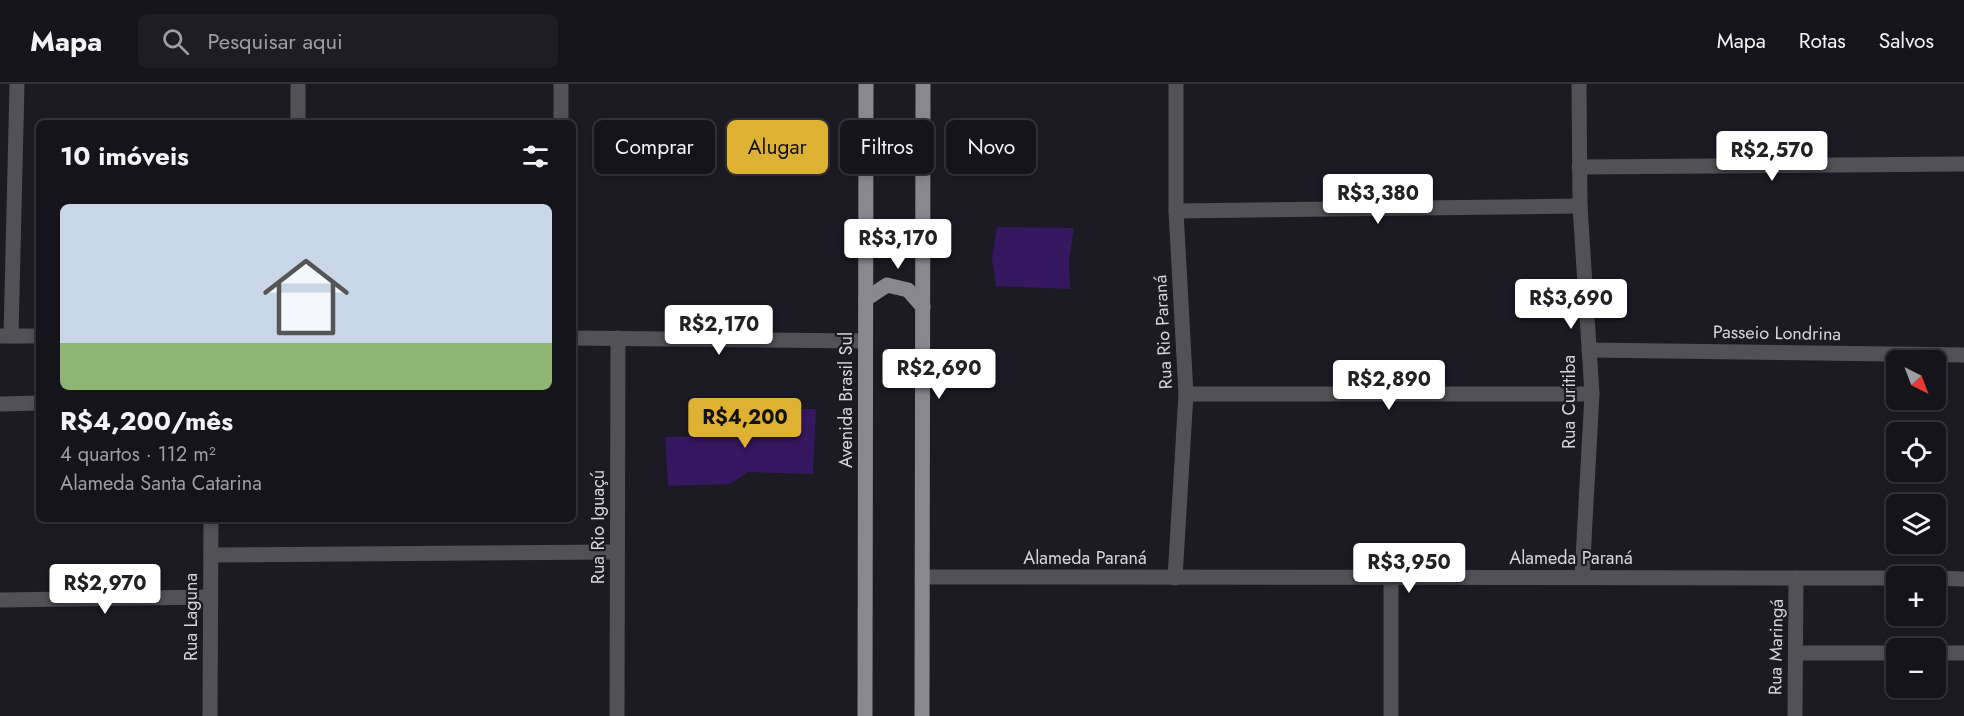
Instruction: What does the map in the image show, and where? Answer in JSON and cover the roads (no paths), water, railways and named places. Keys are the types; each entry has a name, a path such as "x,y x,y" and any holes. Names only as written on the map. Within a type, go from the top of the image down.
{"main road":[{"name":"Avenida Brasil Sul","path":"865,716 866,84"},
{"path":"922,716 923,84"},
{"path":"866,300 887,285 908,290 923,307"}],"street":[{"path":"17,84 6,336 36,336"},
{"path":"298,84 298,120"},
{"path":"561,84 561,120"},
{"name":"Rua Rio Paraná","path":"1175,578 1186,394 1176,211 1176,84"},
{"name":"Rua Curitiba","path":"1579,84 1580,206 1592,394 1582,577"},
{"path":"1580,167 1964,164"},
{"path":"1176,211 1580,206"},
{"path":"576,338 865,341"},
{"name":"Rua Rio Iguaçú","path":"617,716 618,338"},
{"name":"Passeio Londrina","path":"1588,350 1964,355"},
{"path":"1186,394 1592,394"},
{"path":"0,404 36,403"},
{"name":"Rua Laguna","path":"210,716 211,522"},
{"path":"211,555 617,552"},
{"name":"Alameda Paraná","path":"922,577 1886,578"},
{"path":"1391,577 1391,716"},
{"name":"Rua Maringá","path":"1795,716 1796,578"},
{"path":"1946,578 1964,579"},
{"path":"0,600 210,597"},
{"path":"1796,653 1886,653"},
{"path":"1946,653 1964,653"}]}
